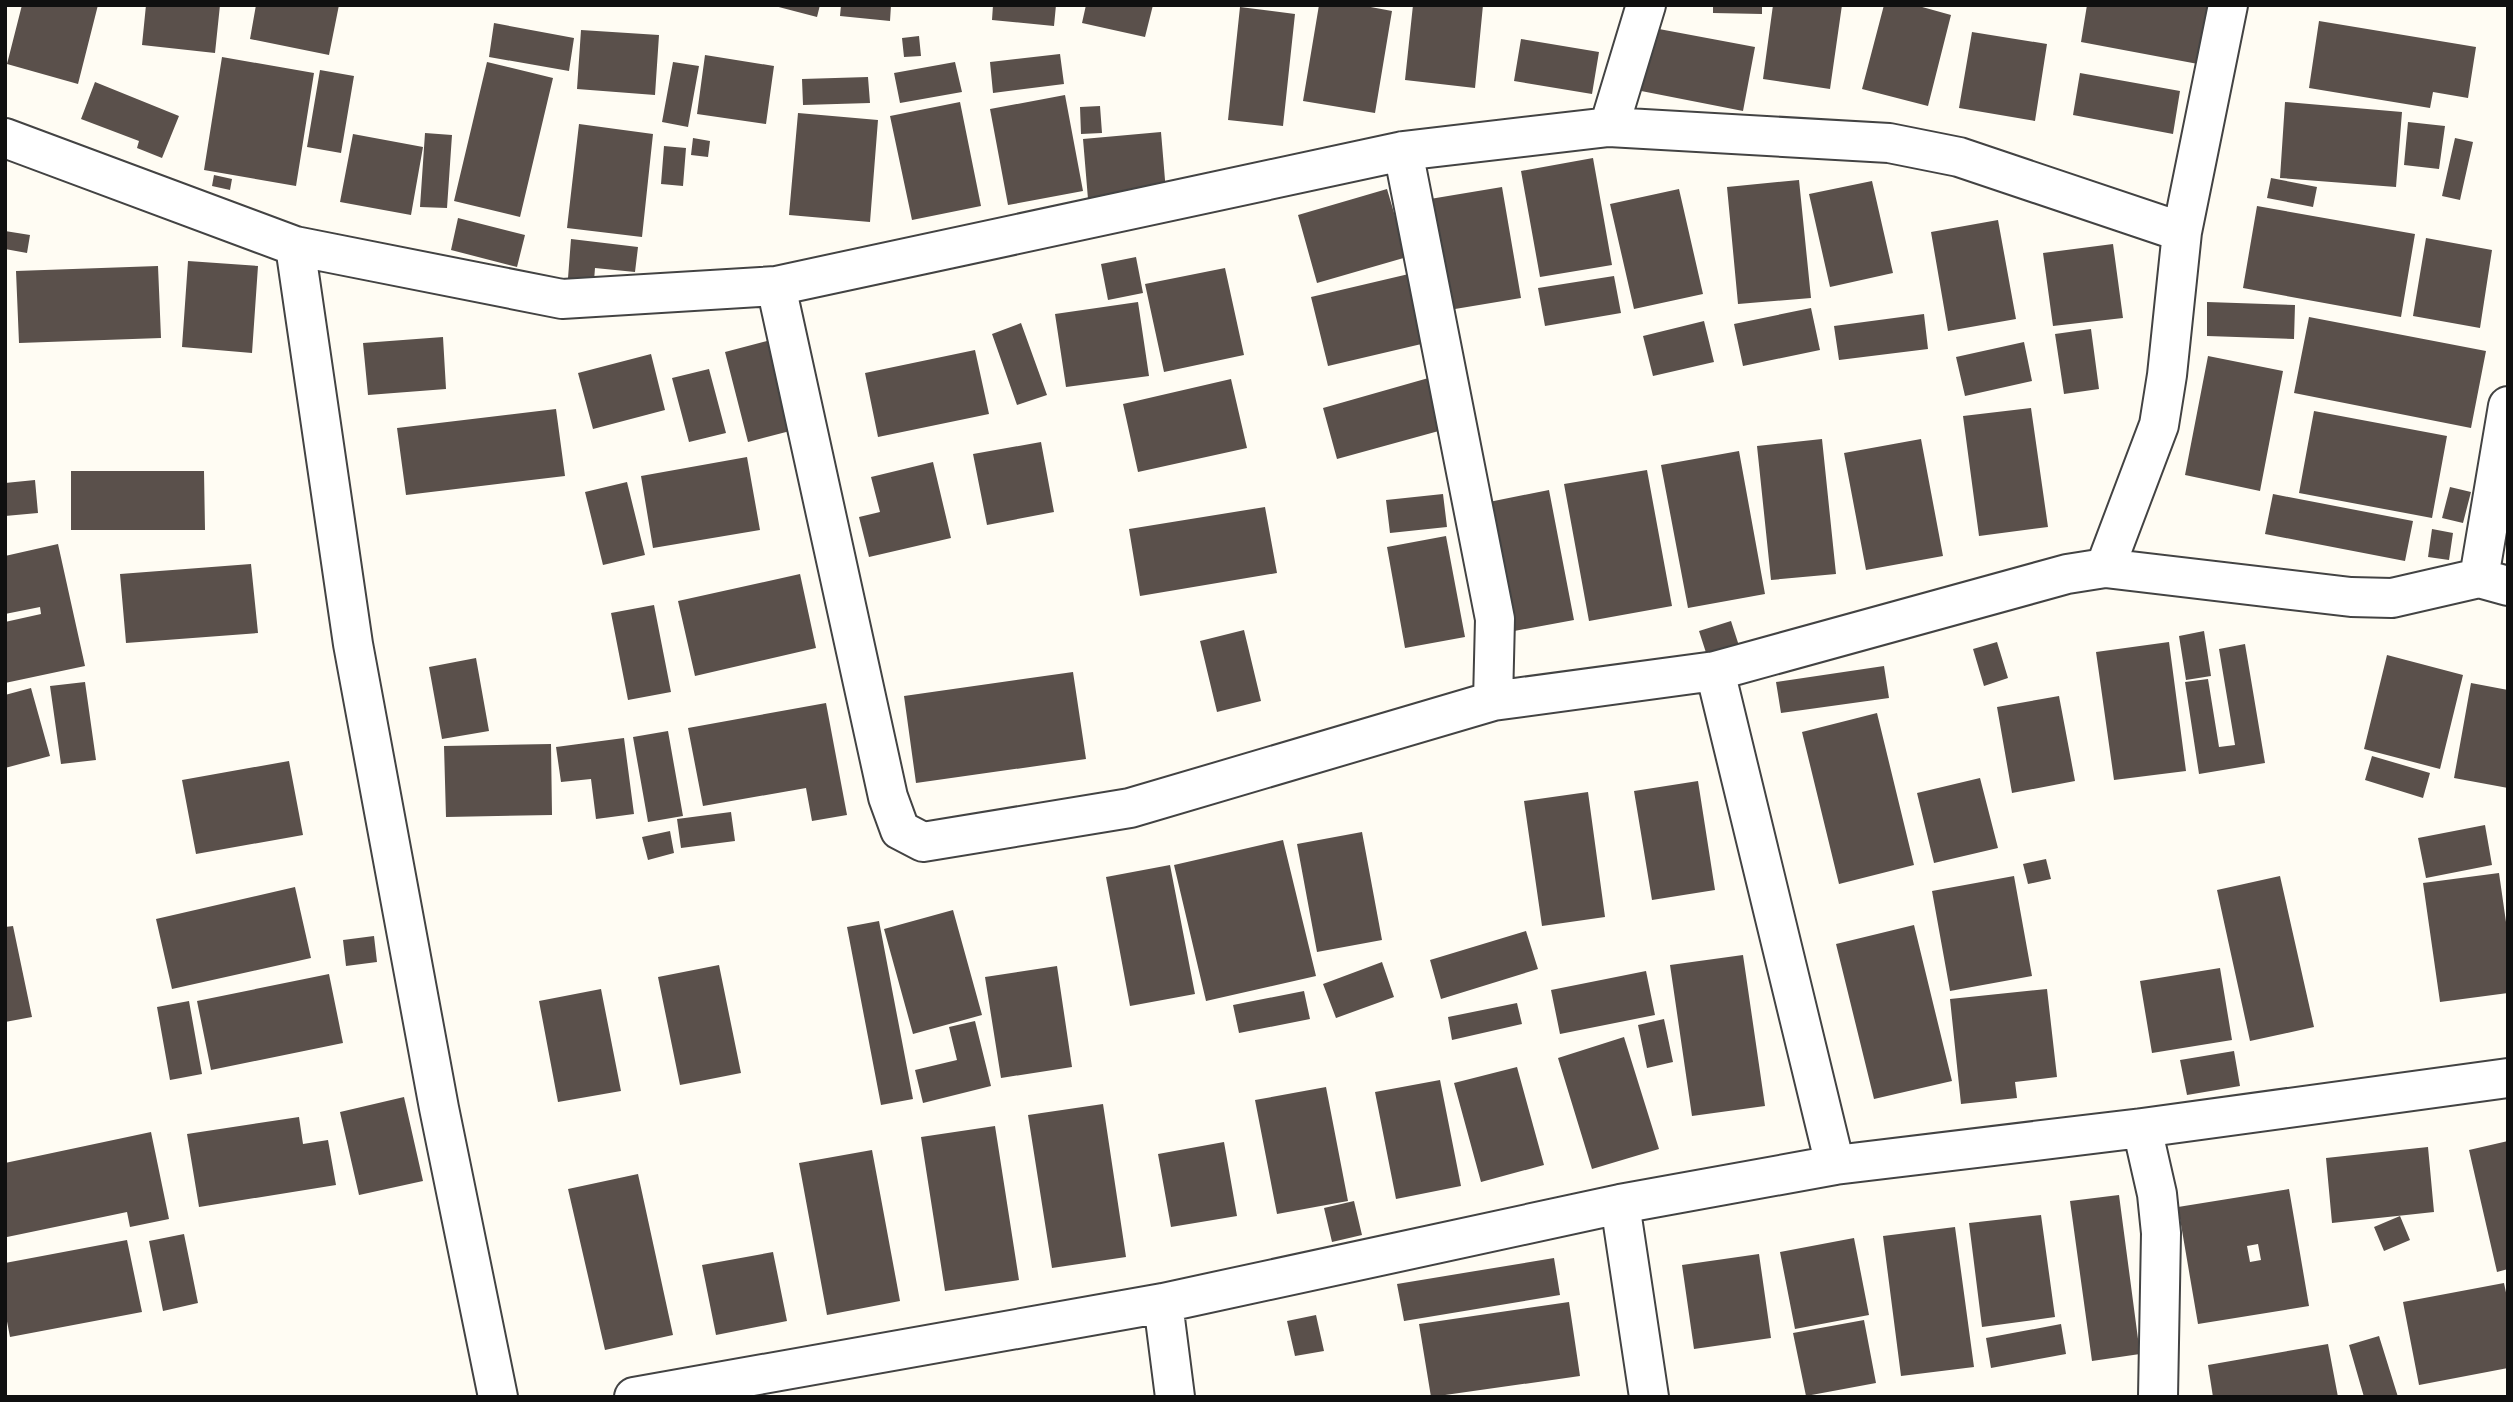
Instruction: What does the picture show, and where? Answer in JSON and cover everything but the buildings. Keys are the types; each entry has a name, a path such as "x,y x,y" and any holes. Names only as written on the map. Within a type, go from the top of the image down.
{"street":[{"path":"1609,127 1646,5"},
{"path":"2105,568 2160,425 2182,232 2228,5"},
{"path":"5,138 295,246 562,299 776,286 1403,151 1609,127 1889,143 1959,157 2182,232"},
{"path":"1403,151 1495,620 1493,701"},
{"path":"295,246 353,644 439,1108 498,1397"},
{"path":"776,286 888,797 900,830 923,842 1130,808 1493,701 1715,671 2067,574 2105,568 2351,597 2392,598 2493,582 2508,406"},
{"path":"1715,671 1835,1165"},
{"path":"634,1397 1163,1303 1620,1204 1835,1165 2142,1128 2508,1078"},
{"path":"2142,1128 2157,1195 2161,1233 2158,1397"},
{"path":"1620,1204 1649,1397"},
{"path":"1163,1303 1175,1397"}]}
